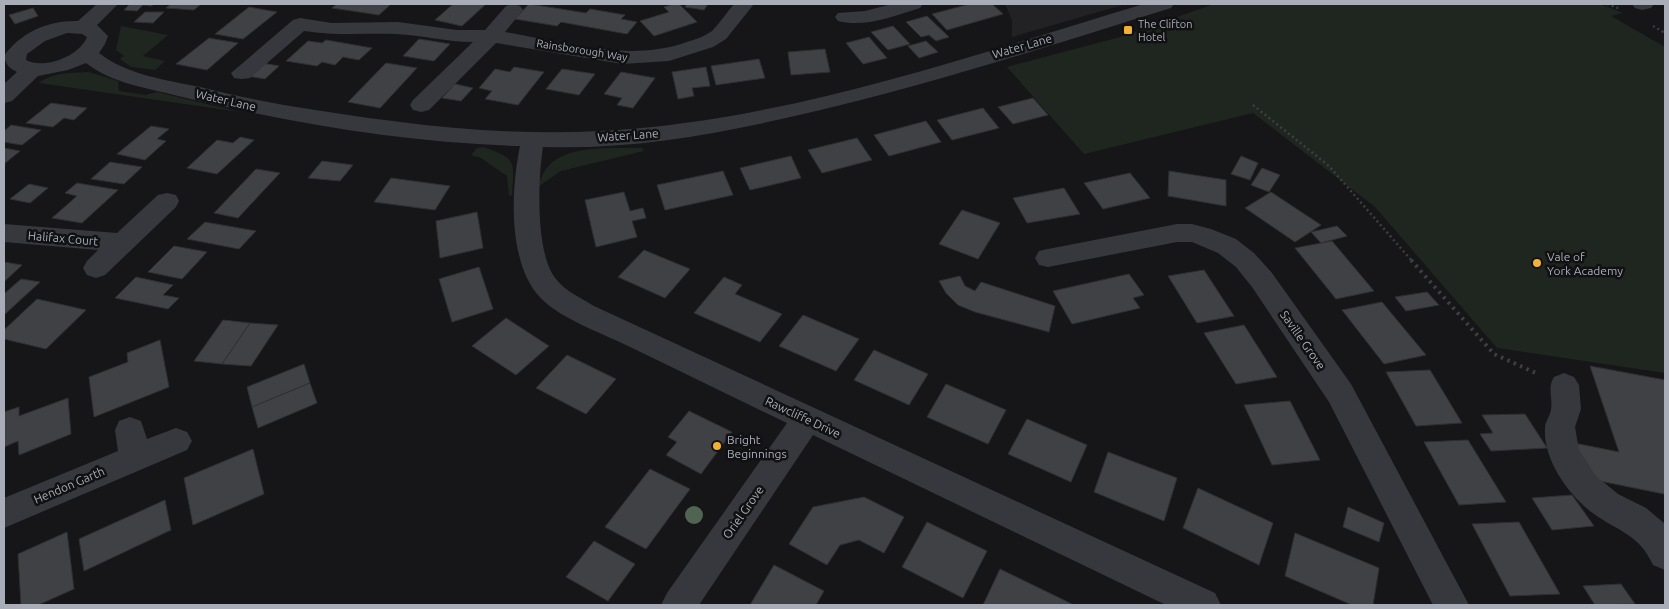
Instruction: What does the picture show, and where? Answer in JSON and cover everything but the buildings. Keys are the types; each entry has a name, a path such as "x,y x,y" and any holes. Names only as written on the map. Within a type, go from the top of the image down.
{"street":[{"path":"83,27 108,4"},
{"path":"242,73 300,24 294,17 296,11 304,4"},
{"name":"Rainsborough Way","path":"300,24 332,29 398,28 457,36 491,36 622,58 661,56 694,48 719,34 744,4"},
{"path":"845,17 866,17 913,4"},
{"name":"Water Lane","path":"87,54 96,63 114,71 163,85 244,104 412,132 471,136 579,139 640,136 753,118 895,84 1164,4"},
{"path":"421,106 491,36 514,10"},
{"path":"4,96 32,70 66,64 87,54 97,43 98,36 92,30 83,27 54,30 12,50 16,62 32,70"},
{"path":"398,151 412,132"},
{"path":"457,157 471,136"},
{"name":"Rawcliffe Drive","path":"533,138 526,185 529,227 536,268 545,285 561,299 584,313 807,419 1157,595 1203,605"},
{"name":"Halifax Court","path":"96,268 168,201"},
{"name":"Halifax Court","path":"4,233 122,243"},
{"name":"Saville Grove","path":"1048,258 1176,233 1192,233 1211,238 1227,246 1245,260 1267,288 1340,394 1451,605"},
{"path":"1564,385 1566,409 1560,428 1564,454 1585,486 1606,504 1634,519 1658,539 1665,554"},
{"name":"Oriel Grove","path":"679,605 807,419"},
{"name":"Hendon Garth","path":"4,513 132,444 176,441"}],"path":[{"path":"1253,105 1329,166 1494,354 1564,385"}],"shaded area":[{"path":"1005,4 1126,4 1012,37 1012,20"},
{"name":"Vale of York Academy","path":"1214,4 1600,4 1623,13 1611,16 1665,47 1665,373 1497,348 1375,207 1253,113 1084,154 1007,67 1124,36"},
{"path":"121,26 168,35 143,56 165,61 155,70 131,67 120,59 124,56 116,50"},
{"path":"89,72 118,81 119,91 145,95 157,92 240,112 39,83 56,75"},
{"path":"484,147 503,155 511,163 513,168 512,195 509,196 507,176 481,158 471,155 477,148"},
{"path":"642,148 644,151 561,171 539,186 544,171 554,161 566,154 581,150"}],"place":[{"name":"The Clifton Hotel","path":"1128,30"},
{"name":"Vale of York Academy","path":"1537,263"},
{"name":"Bright Beginnings","path":"717,446"}]}
